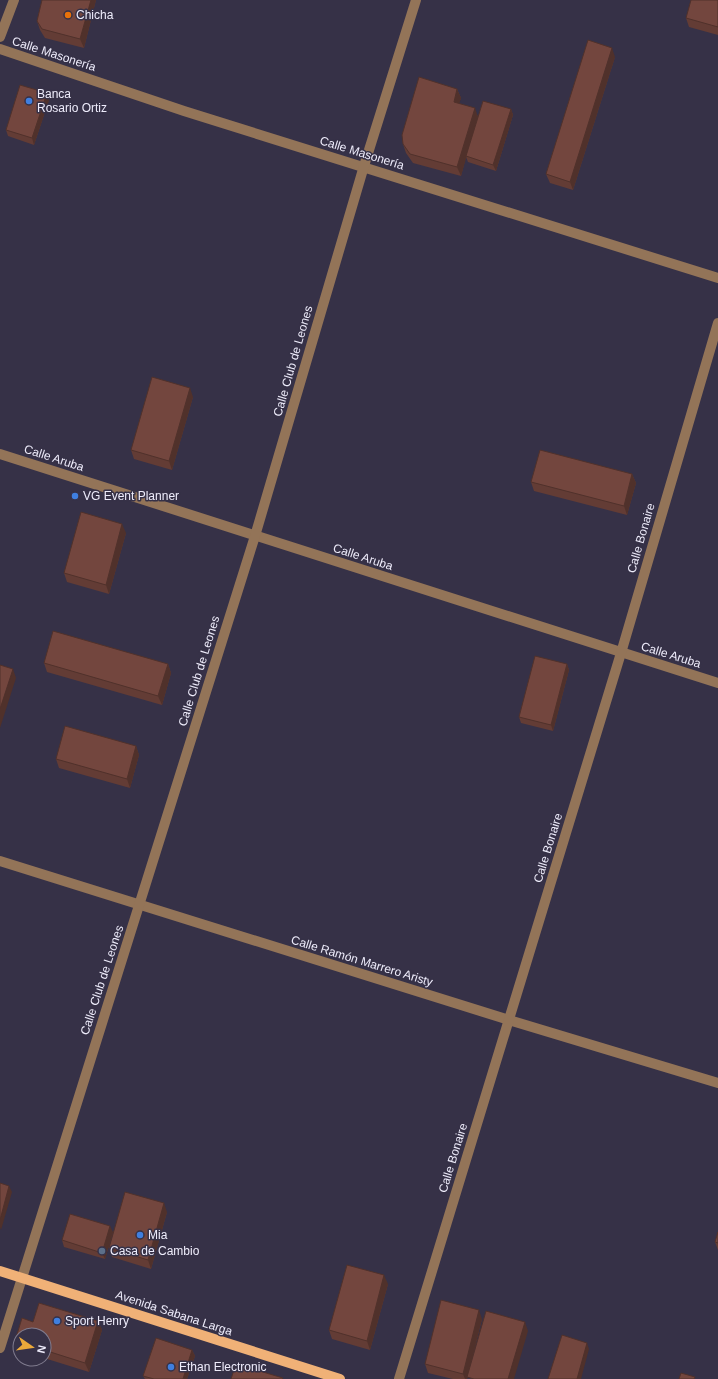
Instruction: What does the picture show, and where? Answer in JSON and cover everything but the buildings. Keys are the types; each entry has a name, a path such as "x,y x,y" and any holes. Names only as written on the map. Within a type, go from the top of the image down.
{"main road":[{"name":"Avenida Sabana Larga","path":"0,1271 340,1379"}],"street":[{"path":"0,38 14,0"},
{"name":"Calle Club de Leones","path":"0,1348 255,536 364,166 416,0"},
{"name":"Calle Masonería","path":"0,49 184,111 364,166 718,278"},
{"name":"Calle Bonaire","path":"399,1379 621,654 718,323"},
{"name":"Calle Aruba","path":"0,454 621,654 718,683"},
{"name":"Calle Ramón Marrero Aristy","path":"0,861 140,906 718,1083"}],"place":[{"name":"Chicha","path":"68,15"},
{"name":"Banca Rosario Ortiz","path":"29,101"},
{"name":"VG Event Planner","path":"75,496"},
{"name":"Mia","path":"140,1235"},
{"name":"Casa de Cambio","path":"102,1251"},
{"name":"Sport Henry","path":"57,1321"},
{"name":"Ethan Electronic","path":"171,1367"}]}
